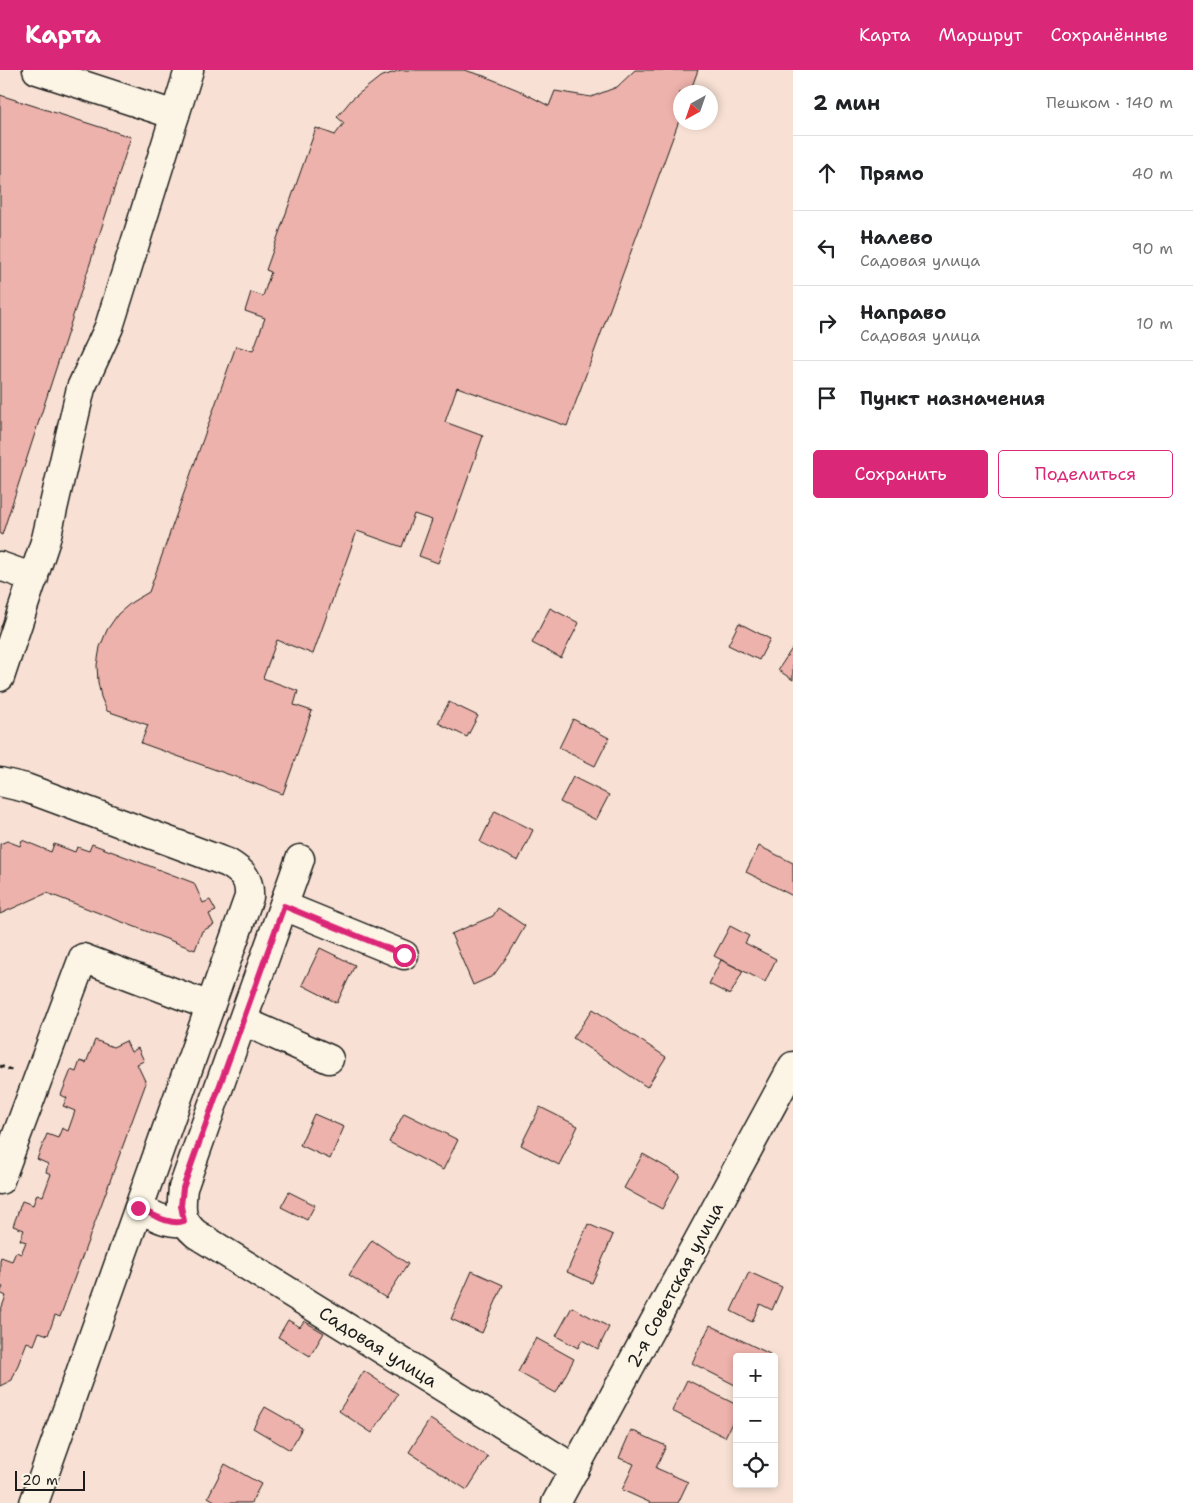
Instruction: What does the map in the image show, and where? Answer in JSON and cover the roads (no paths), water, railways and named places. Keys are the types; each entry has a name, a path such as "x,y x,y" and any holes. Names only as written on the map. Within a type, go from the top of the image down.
{"street":[{"path":"37,70 175,115"},
{"path":"0,677 46,538 81,388 109,327 188,70"},
{"path":"0,566 34,578"},
{"path":"0,782 26,788 228,862 244,876 249,887 249,897 34,1503"},
{"path":"138,1208 169,1222 179,1223 184,1221 181,1206 183,1188 300,859"},
{"path":"284,906 404,955"},
{"path":"0,1180 83,958 210,1006"},
{"path":"243,1022 329,1059"},
{"name":"2-я Советская улица","path":"556,1503 793,1066"},
{"name":"Садовая улица","path":"184,1221 196,1234 575,1469"}]}
